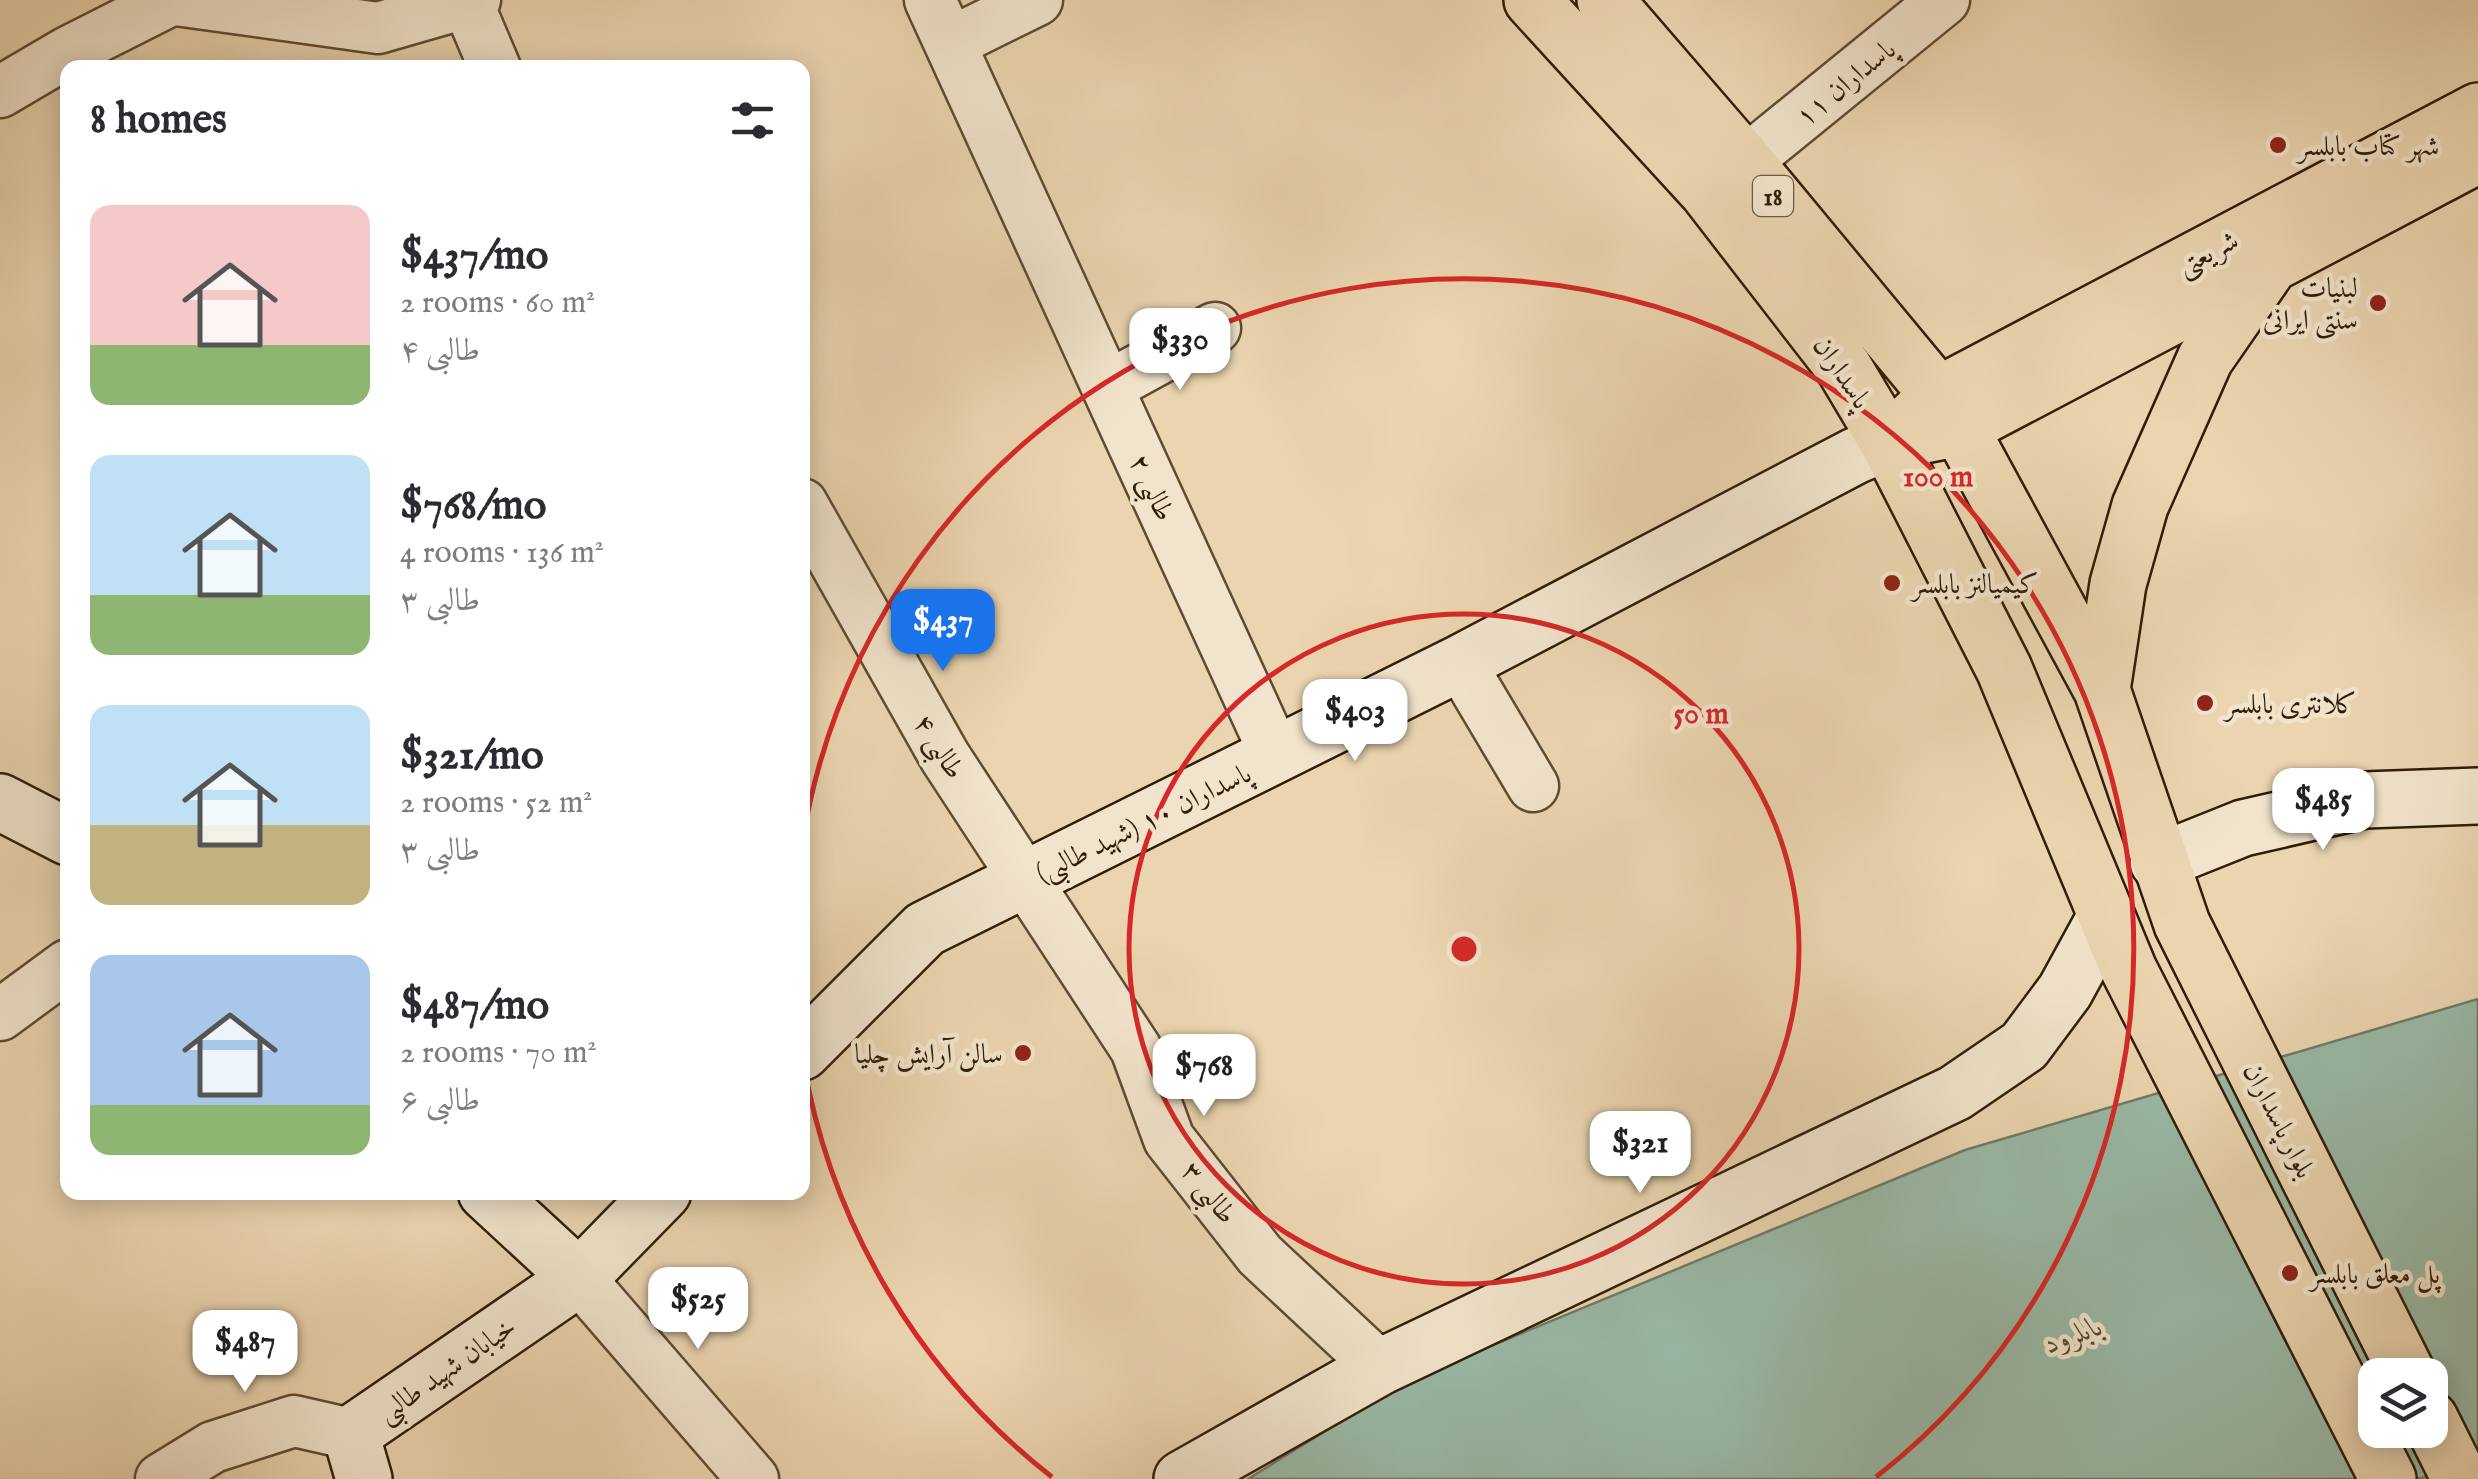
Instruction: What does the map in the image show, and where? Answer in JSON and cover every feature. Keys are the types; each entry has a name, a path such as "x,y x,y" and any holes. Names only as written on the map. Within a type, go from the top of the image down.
{"main road":[{"name":"پاسداران","path":"1532,0 1707,192 1844,368 1888,442 2004,669 2129,970 2388,1479"},
{"name":"پاسداران","path":"1604,0 1745,162 1949,412 2102,690 2158,862"},
{"name":"شریعتی","path":"1949,412 2478,110"},
{"name":"شریعتی","path":"1949,412 2273,262 2478,155"},
{"path":"2102,690 2118,584 2140,506 2205,359 2273,262"},
{"path":"1888,442 1949,412"},
{"name":"بلوار پاسداران","path":"2158,862 2182,924 2399,1358"},
{"path":"2444,1448 2460,1479"}],"street":[{"path":"74,60 174,0 378,28 471,1 492,60"},
{"path":"940,22 1037,0"},
{"name":"پاسداران ۱۱","path":"1745,162 1918,9"},
{"name":"طالبی ۲","path":"940,22 1276,756"},
{"path":"0,92 60,66"},
{"path":"1107,387 1215,328"},
{"name":"پاسداران ۱۰ (شهید طالبی)","path":"810,1044 924,929 1276,756 1888,442"},
{"name":"طالبی ۴","path":"810,518 945,757 1028,878"},
{"path":"1460,663 1534,786"},
{"path":"2158,862 2243,828 2365,800 2478,796"},
{"path":"0,802 60,833"},
{"name":"طالبی ۳","path":"1028,878 1136,1050 1169,1139 1260,1255 1380,1367"},
{"path":"1182,1479 1380,1367 1955,1093 2024,1046 2065,991 2106,916"},
{"path":"0,1015 60,970"},
{"path":"495,1200 579,1278 753,1479"},
{"path":"579,1278 655,1200"},
{"name":"خیابان شهید طالبی","path":"358,1457 579,1278"},
{"path":"161,1479 213,1447 294,1421 358,1457"}],"water":[{"name":"بابلرود","path":"2478,999 2478,1468 2415,1479 1248,1479 1406,1381 1965,1150"}],"place":[{"name":"شهر کتاب بابلسر","path":"2278,145"},
{"name":"لبنیات سنتی ایرانی","path":"2378,303"},
{"name":"کیمیالنز بابلسر","path":"1892,583"},
{"name":"کلانتری بابلسر","path":"2205,703"},
{"name":"سالن آرایش چلیا","path":"1023,1053"},
{"name":"پل معلق بابلسر","path":"2290,1273"}]}
